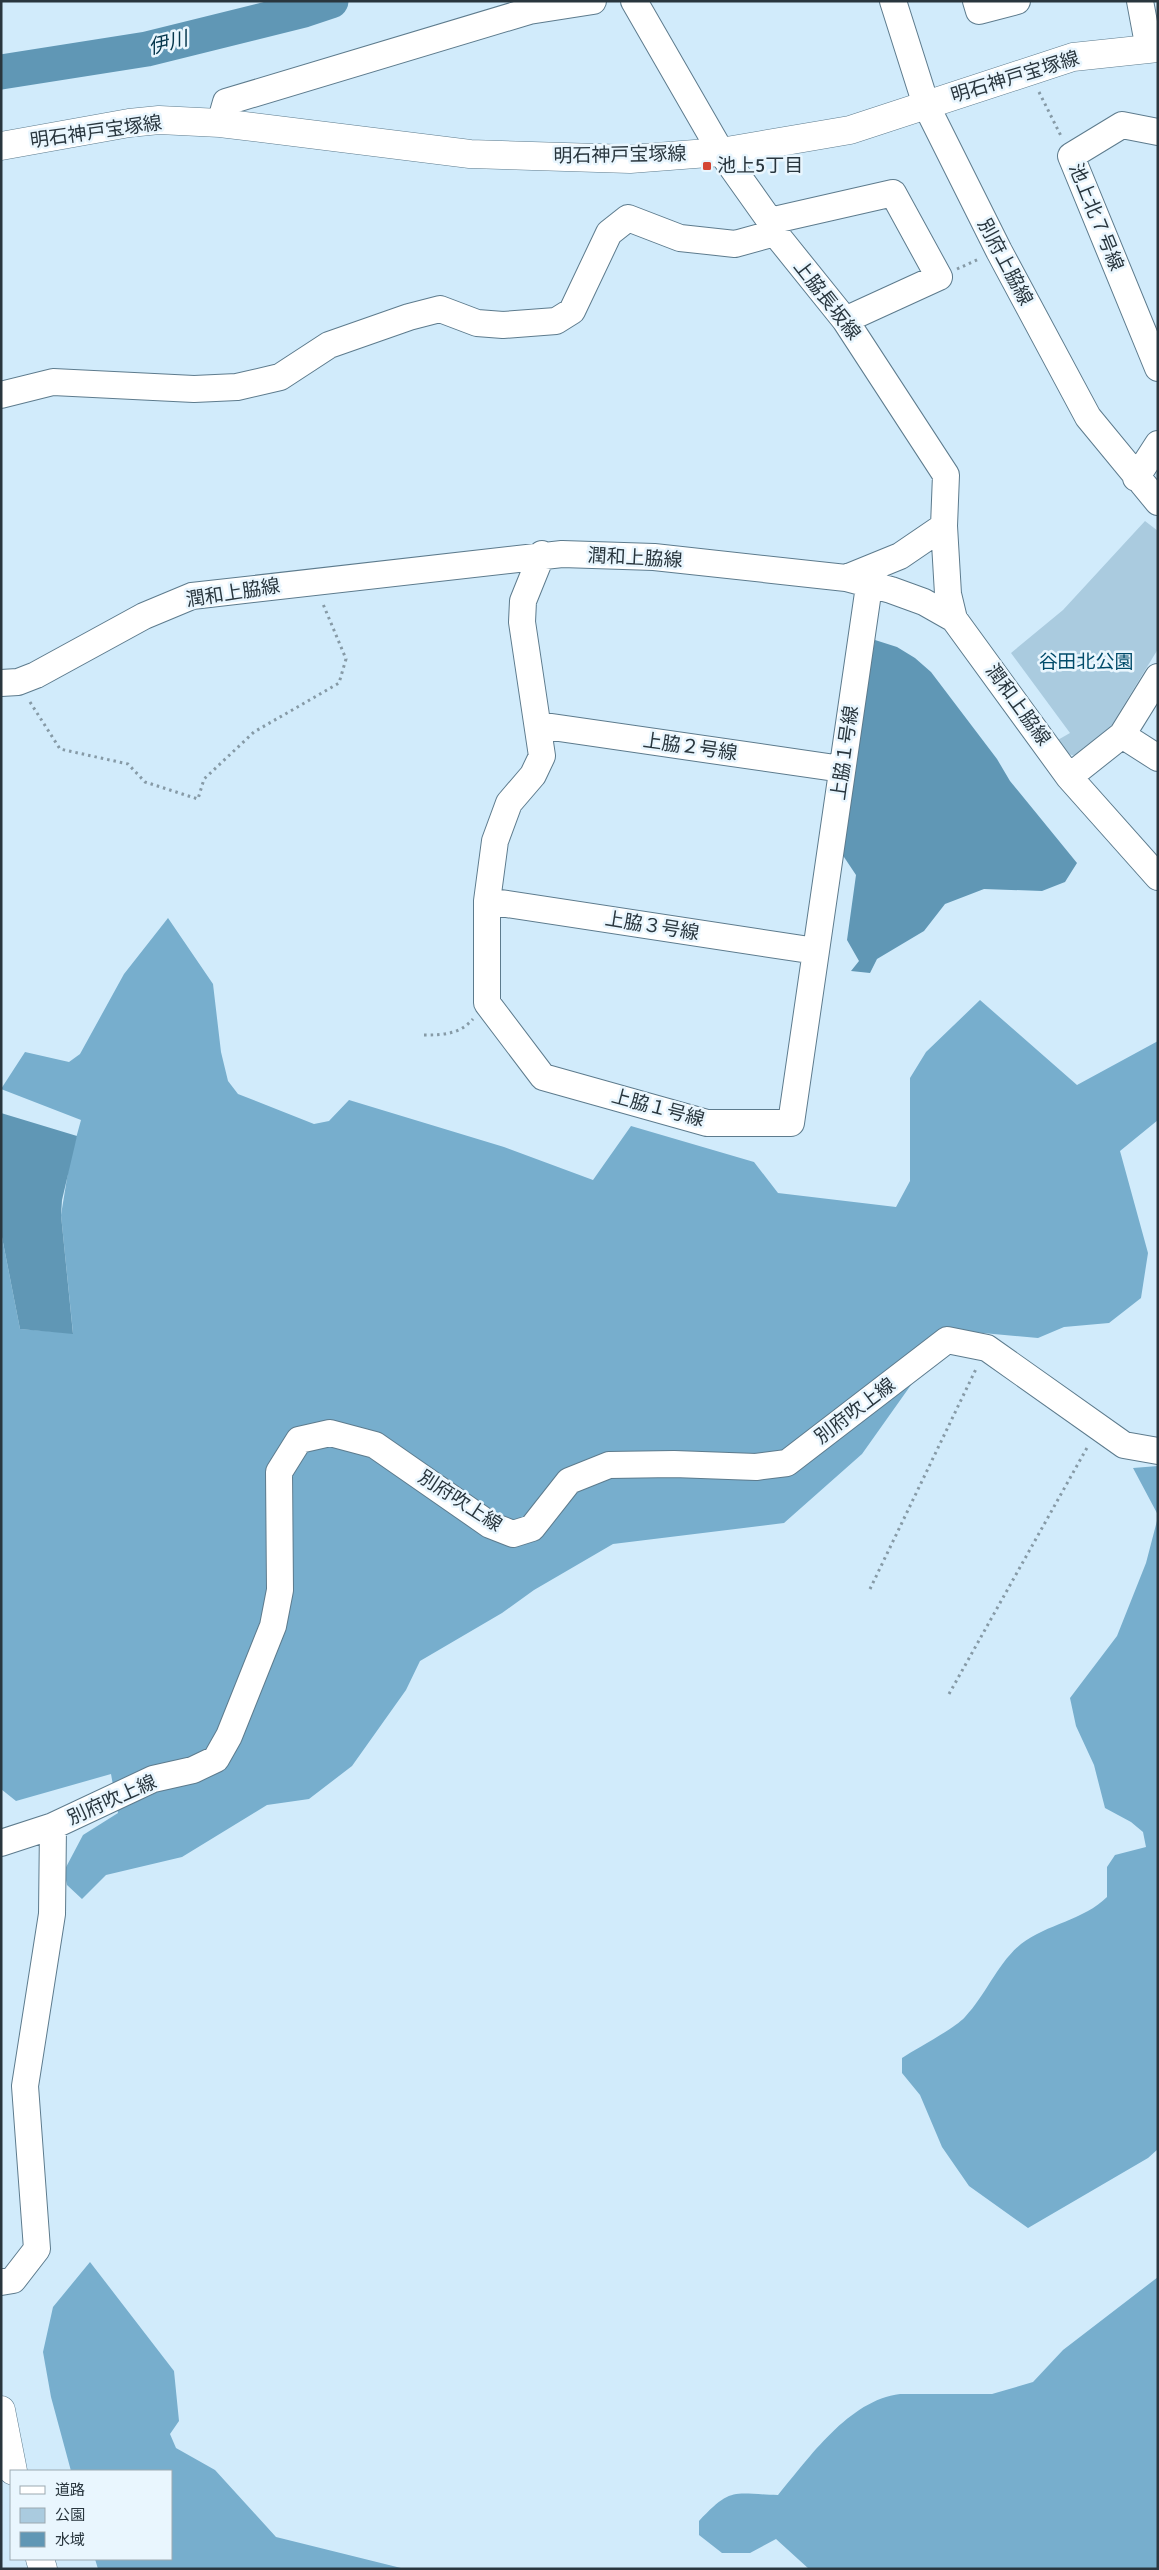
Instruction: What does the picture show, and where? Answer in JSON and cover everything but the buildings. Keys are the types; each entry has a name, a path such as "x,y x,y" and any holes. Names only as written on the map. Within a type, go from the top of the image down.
{"main road":[{"name":"明石神戸宝塚線","path":"1,146 129,123 159,120 220,123 470,154 630,159 721,152 850,130 1073,57 1153,49"},
{"path":"1,2410 13,2470"}],"street":[{"path":"220,123 226,102 529,10 593,1"},
{"name":"上脇長坂線","path":"634,1 721,152 773,227 845,320 946,475 944,526 948,594 954,619"},
{"name":"別府上脇線","path":"893,1 926,104 999,251 1088,417 1136,478 1158,502"},
{"path":"976,1 979,11 1017,1"},
{"path":"1140,1 1153,49"},
{"name":"池上北７号線","path":"1158,132 1122,126 1071,156 1158,368"},
{"path":"1,395 53,382 194,389 237,387 280,377 329,345 409,317 440,309 477,323 503,325 556,321 572,311 608,233 628,218 680,238 735,244 773,227 893,193 938,277 845,320"},
{"path":"1136,478 1158,444"},
{"path":"857,582 944,526"},
{"path":"487,1003 487,902 495,841 509,803 533,776 542,756 522,622 524,601 542,554"},
{"name":"潤和上脇線","path":"10,682 36,675 144,616 192,596 313,581 542,554 654,557 857,582 891,590 924,602 954,619 1070,777 1158,877"},
{"name":"上脇１号線","path":"487,1003 543,1077 707,1123 791,1123 842,769 857,582"},
{"path":"1070,777 1122,735 1158,677"},
{"name":"上脇２号線","path":"538,725 842,769"},
{"path":"1122,735 1158,758"},
{"name":"上脇３号線","path":"487,902 816,951"},
{"name":"別府吹上線","path":"8,1840 52,1826 153,1779 193,1770 216,1759 229,1736 273,1626 280,1590 279,1472 299,1440 330,1434 375,1445 490,1525 513,1534 532,1528 569,1481 609,1465 756,1466 787,1463 947,1340 987,1348 1124,1446 1158,1451"},
{"path":"1,2282 13,2280 37,2249 25,2086 52,1914 52,1826"}],"path":[{"path":"1029,71 1071,156"},
{"path":"938,277 980,259"},
{"path":"10,682 60,749 128,764 145,782 198,799 204,779 254,732 339,683 346,659 313,581"},
{"path":"424,1035 444,1035 465,1029 487,1003"},
{"path":"870,1589 956,1406 987,1348"},
{"path":"949,1694 1098,1429"}],"green space":[{"name":"谷田北公園","path":"1145,521 1158,531 1158,649 1105,736 1076,756 1064,753 1056,741 1070,733 1011,653 1063,610"}],"shaded area":[{"path":"168,918 213,984 221,1052 228,1081 238,1094 314,1124 329,1121 349,1100 504,1147 593,1180 631,1126 754,1162 778,1193 896,1207 910,1181 910,1078 926,1052 980,1000 1077,1085 1158,1041 1158,1120 1120,1151 1148,1253 1141,1298 1109,1323 1064,1327 1038,1338 950,1330 862,1454 784,1523 613,1544 534,1590 502,1613 420,1661 406,1690 352,1766 309,1799 267,1805 182,1857 106,1875 82,1899 67,1885 64,1871 83,1835 118,1813 111,1774 16,1801 1,1789 1,1232 20,1329 73,1333 61,1215 70,1160 81,1120 1,1089 25,1052 69,1062 80,1054 124,974"},
{"path":"1158,1466 1158,1515 1133,1468"},
{"path":"1158,1517 1158,2149 1148,2158 1028,2228 969,2186 942,2147 920,2095 902,2073 902,2058 960,2022 979,1999 1005,1961 1021,1944 1042,1931 1088,1911 1107,1897 1107,1867 1115,1855 1146,1847 1143,1832 1131,1822 1105,1808 1094,1765 1076,1726 1070,1698 1117,1636 1146,1563"},
{"path":"90,2262 174,2371 179,2421 170,2434 176,2448 215,2470 276,2537 401,2568 416,2569 98,2569 95,2560 172,2560 172,2470 71,2470 51,2397 43,2352 53,2307"},
{"path":"1158,2277 1158,2569 809,2569 776,2539 750,2553 722,2553 699,2535 699,2521 727,2497 734,2494 778,2495 817,2448 847,2419 864,2407 881,2399 900,2394 992,2394 1033,2382 1063,2350"}],"water":[{"path":"875,640 897,647 915,658 931,672 997,759 1010,781 1077,863 1065,882 1042,891 984,889 945,904 924,931 877,959 870,973 851,971 859,961 847,940 856,875 840,851"},
{"path":"1,1113 77,1136 62,1200 61,1215 73,1334 20,1329 1,1232"}],"waterway":[{"name":"伊川","path":"1,72 147,49 304,10 331,1"}],"place":[{"name":"池上5丁目","path":"707,166"}]}
